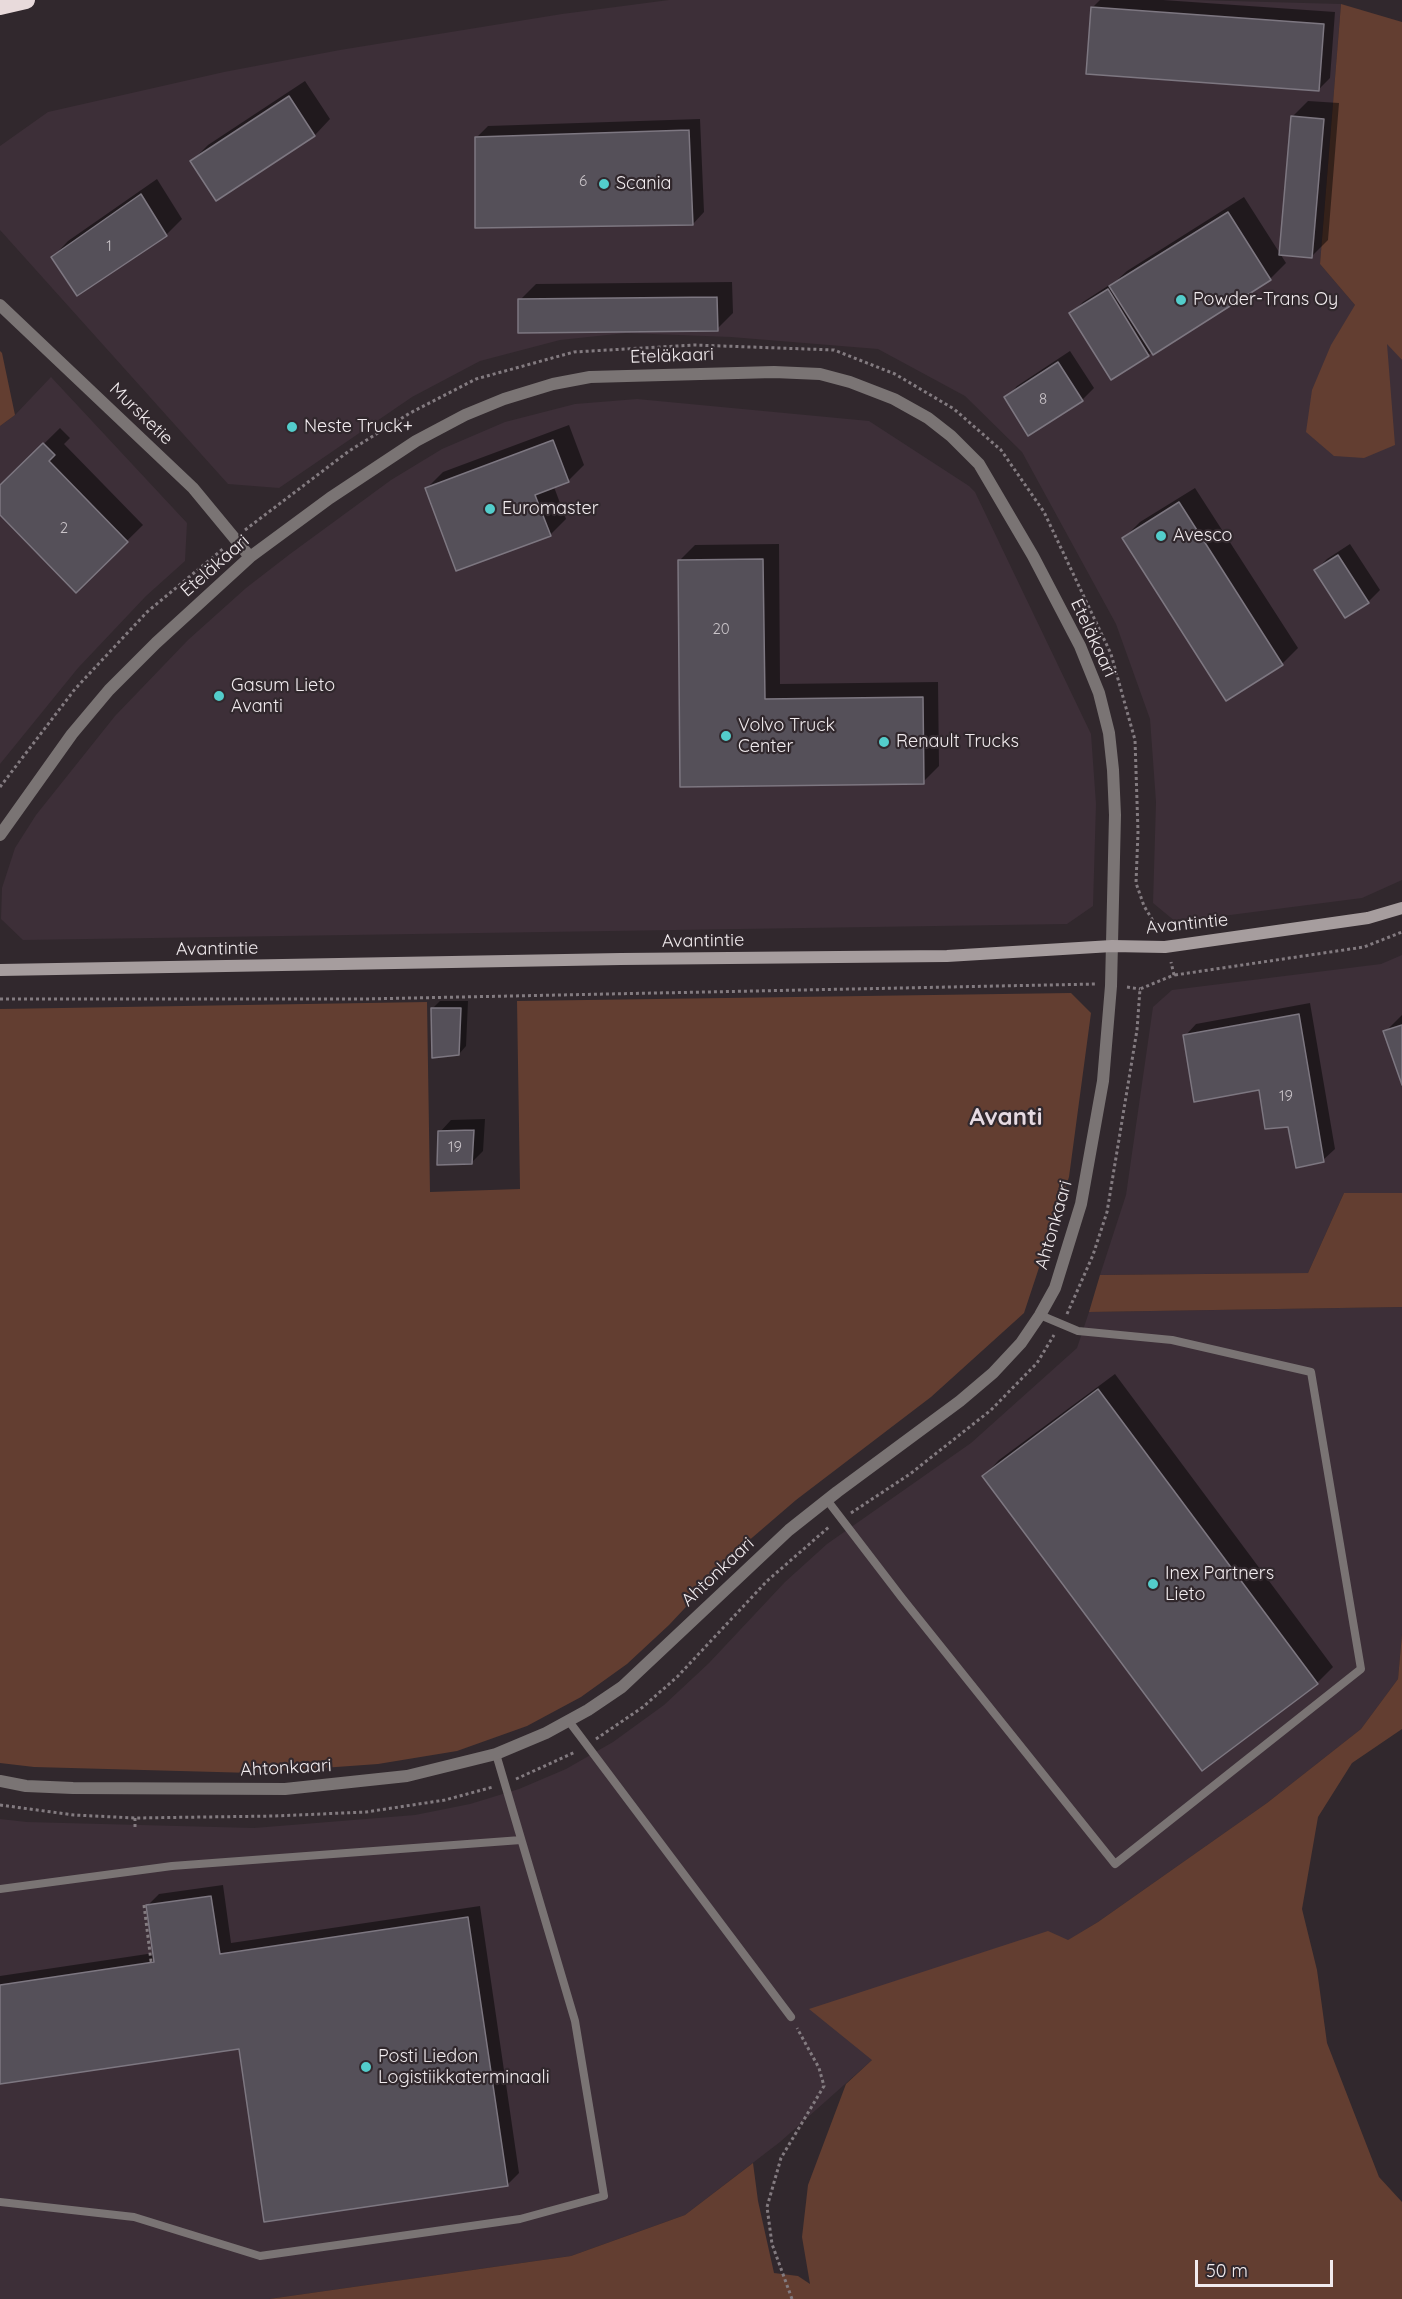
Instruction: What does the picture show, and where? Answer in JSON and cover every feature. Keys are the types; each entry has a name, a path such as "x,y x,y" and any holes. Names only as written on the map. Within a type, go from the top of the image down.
{"highway":[{"path":"0,6 26,0"}],"street":[{"name":"Mursketie","path":"0,305 193,488 236,537 250,557"},
{"name":"Eteläkaari","path":"0,835 72,734 109,690 156,643 250,557 330,498 416,441 465,415 504,399 553,384 590,377 774,372 820,374 850,382 894,399 928,418 951,436 979,464 1011,516 1074,636 1099,693 1110,733 1115,815 1112,946"},
{"name":"Avantintie","path":"0,970 621,959 947,956 1112,946 1165,947 1368,918 1402,908"},
{"name":"Ahtonkaari","path":"0,1781 26,1786 73,1788 285,1788 407,1776 496,1754 546,1733 622,1687 789,1530 960,1401 993,1373 1021,1343 1040,1315 1055,1288 1081,1204 1102,1081 1111,986 1112,946"}],"lane":[{"path":"827,1500 1115,1864 1361,1669 1311,1372 1172,1340 1078,1331 1040,1315"},
{"path":"568,1720 791,2017"},
{"path":"0,2202 134,2217 260,2256 519,2219 604,2196 575,2021 496,1754"},
{"path":"0,1889 172,1866 521,1840"}],"path":[{"path":"0,787 75,689 147,612 236,537 349,451 410,412 476,380 574,352 694,345 834,350 896,374 954,409 1000,450 1044,513 1111,654 1135,740 1138,832 1136,883 1144,906 1158,929"},
{"path":"1127,987 1140,988 1174,975 1364,946 1402,932"},
{"path":"1171,963 1174,975"},
{"path":"0,999 376,999 1091,984"},
{"path":"0,1805 74,1815 135,1818 366,1812 445,1800 503,1784 544,1768 587,1746 643,1707 678,1676 768,1581 822,1532 910,1474 991,1410 1037,1363 1071,1307 1093,1255 1107,1212 1137,1030 1140,988"},
{"path":"135,1818 135,1827"},
{"path":"144,1905 150,1961 154,1960"},
{"path":"791,2017 819,2068 824,2086 781,2158 767,2207 772,2244 792,2299"}],"shaded area":[{"path":"669,0 1195,0 1341,4 1320,264 1402,360 1402,880 1362,898 1176,922 1153,903 1156,802 1150,719 1116,624 1022,452 965,396 878,349 731,337 626,333 560,340 480,361 412,397 279,488 228,484 0,230 0,146 48,112 224,72 340,50 562,14"},
{"path":"1341,4 1402,22 1402,360 1387,344 1395,445 1364,458 1334,456 1306,432 1312,390 1331,345 1355,305 1320,264"},
{"path":"0,351 15,415 0,426"},
{"path":"51,377 187,523 185,561 146,596 78,668 0,764 0,426 15,415"},
{"path":"637,399 869,421 975,492 1091,734 1096,804 1093,906 1067,924 23,940 1,919 2,888 15,848 36,815 115,716 188,640 246,588 391,480 442,449 505,422 575,404"},
{"path":"1402,955 1402,1193 1344,1193 1308,1273 1100,1275 1126,1195 1153,1007 1172,990 1381,964"},
{"path":"1071,993 1091,1013 1069,1177 1024,1313 931,1397 796,1500 746,1543 669,1625 627,1664 581,1697 527,1726 457,1751 378,1764 253,1773 34,1767 0,1763 0,1009 427,1002 430,1192 520,1189 517,1001"},
{"path":"1344,1193 1402,1193 1402,1307 1089,1312 1100,1275 1308,1273"},
{"path":"1402,1307 1402,1634 1398,1679 1361,1729 1267,1803 1098,1922 872,2060 780,2142 685,2215 571,2256 269,2299 0,2299 0,1819 27,1822 254,1828 415,1815 470,1804 519,1789 566,1769 613,1742 664,1705 709,1663 785,1582 827,1544 971,1443 1077,1348 1089,1312"},
{"path":"1402,1634 1402,1729 1352,1763 1318,1817 1302,1909 1317,1970 1327,2043 1379,2177 1402,2202 1402,2299 269,2299 571,2256 685,2215 753,2163 758,2201 774,2273 798,2276 810,2284 802,2237 808,2185 846,2084 872,2060 809,2009 1048,1931 1068,1940 1098,1922 1267,1803 1361,1729 1398,1679"}],"building":[{"path":"1091,7 1324,24 1319,91 1086,74"},
{"path":"289,96 315,136 216,201 190,161"},
{"path":"1291,116 1324,119 1312,258 1279,255"},
{"path":"689,130 693,225 475,228 475,137"},
{"path":"141,194 167,236 77,296 51,257"},
{"path":"1228,212 1271,280 1153,355 1109,286"},
{"path":"1108,289 1149,356 1111,380 1069,313"},
{"path":"717,297 718,331 518,333 518,299"},
{"path":"1058,362 1083,401 1028,436 1004,397"},
{"path":"553,440 569,482 535,495 551,536 456,571 425,488"},
{"path":"43,443 55,455 49,461 128,542 76,593 0,515 0,485"},
{"path":"1179,502 1283,665 1226,701 1122,538"},
{"path":"1338,555 1369,603 1345,618 1314,570"},
{"path":"763,559 765,699 923,697 924,784 680,787 678,560"},
{"path":"431,1008 461,1008 459,1055 432,1058"},
{"path":"1299,1014 1324,1162 1296,1168 1288,1127 1265,1129 1259,1090 1194,1102 1183,1035"},
{"path":"1402,1025 1402,1085 1383,1031"},
{"path":"474,1130 472,1164 437,1165 438,1131"},
{"name":"Inex Partners Lieto","path":"1098,1389 1318,1684 1202,1771 982,1476"},
{"name":"Posti Liedon Logistiikkaterminaali","path":"211,1896 220,1954 468,1917 508,2186 264,2222 239,2049 0,2084 0,1985 154,1962 146,1905"}],"place":[{"name":"Scania","path":"604,184"},
{"name":"Powder-Trans Oy","path":"1181,300"},
{"name":"Neste Truck+","path":"292,427"},
{"name":"Euromaster","path":"490,509"},
{"name":"Avesco","path":"1161,536"},
{"name":"Gasum Lieto Avanti","path":"219,696"},
{"name":"Volvo Truck Center","path":"726,736"},
{"name":"Renault Trucks","path":"884,742"},
{"name":"Inex Partners Lieto","path":"1153,1584"},
{"name":"Posti Liedon Logistiikkaterminaali","path":"366,2067"}],"district":[{"name":"Avanti","path":"1006,1118"}]}
